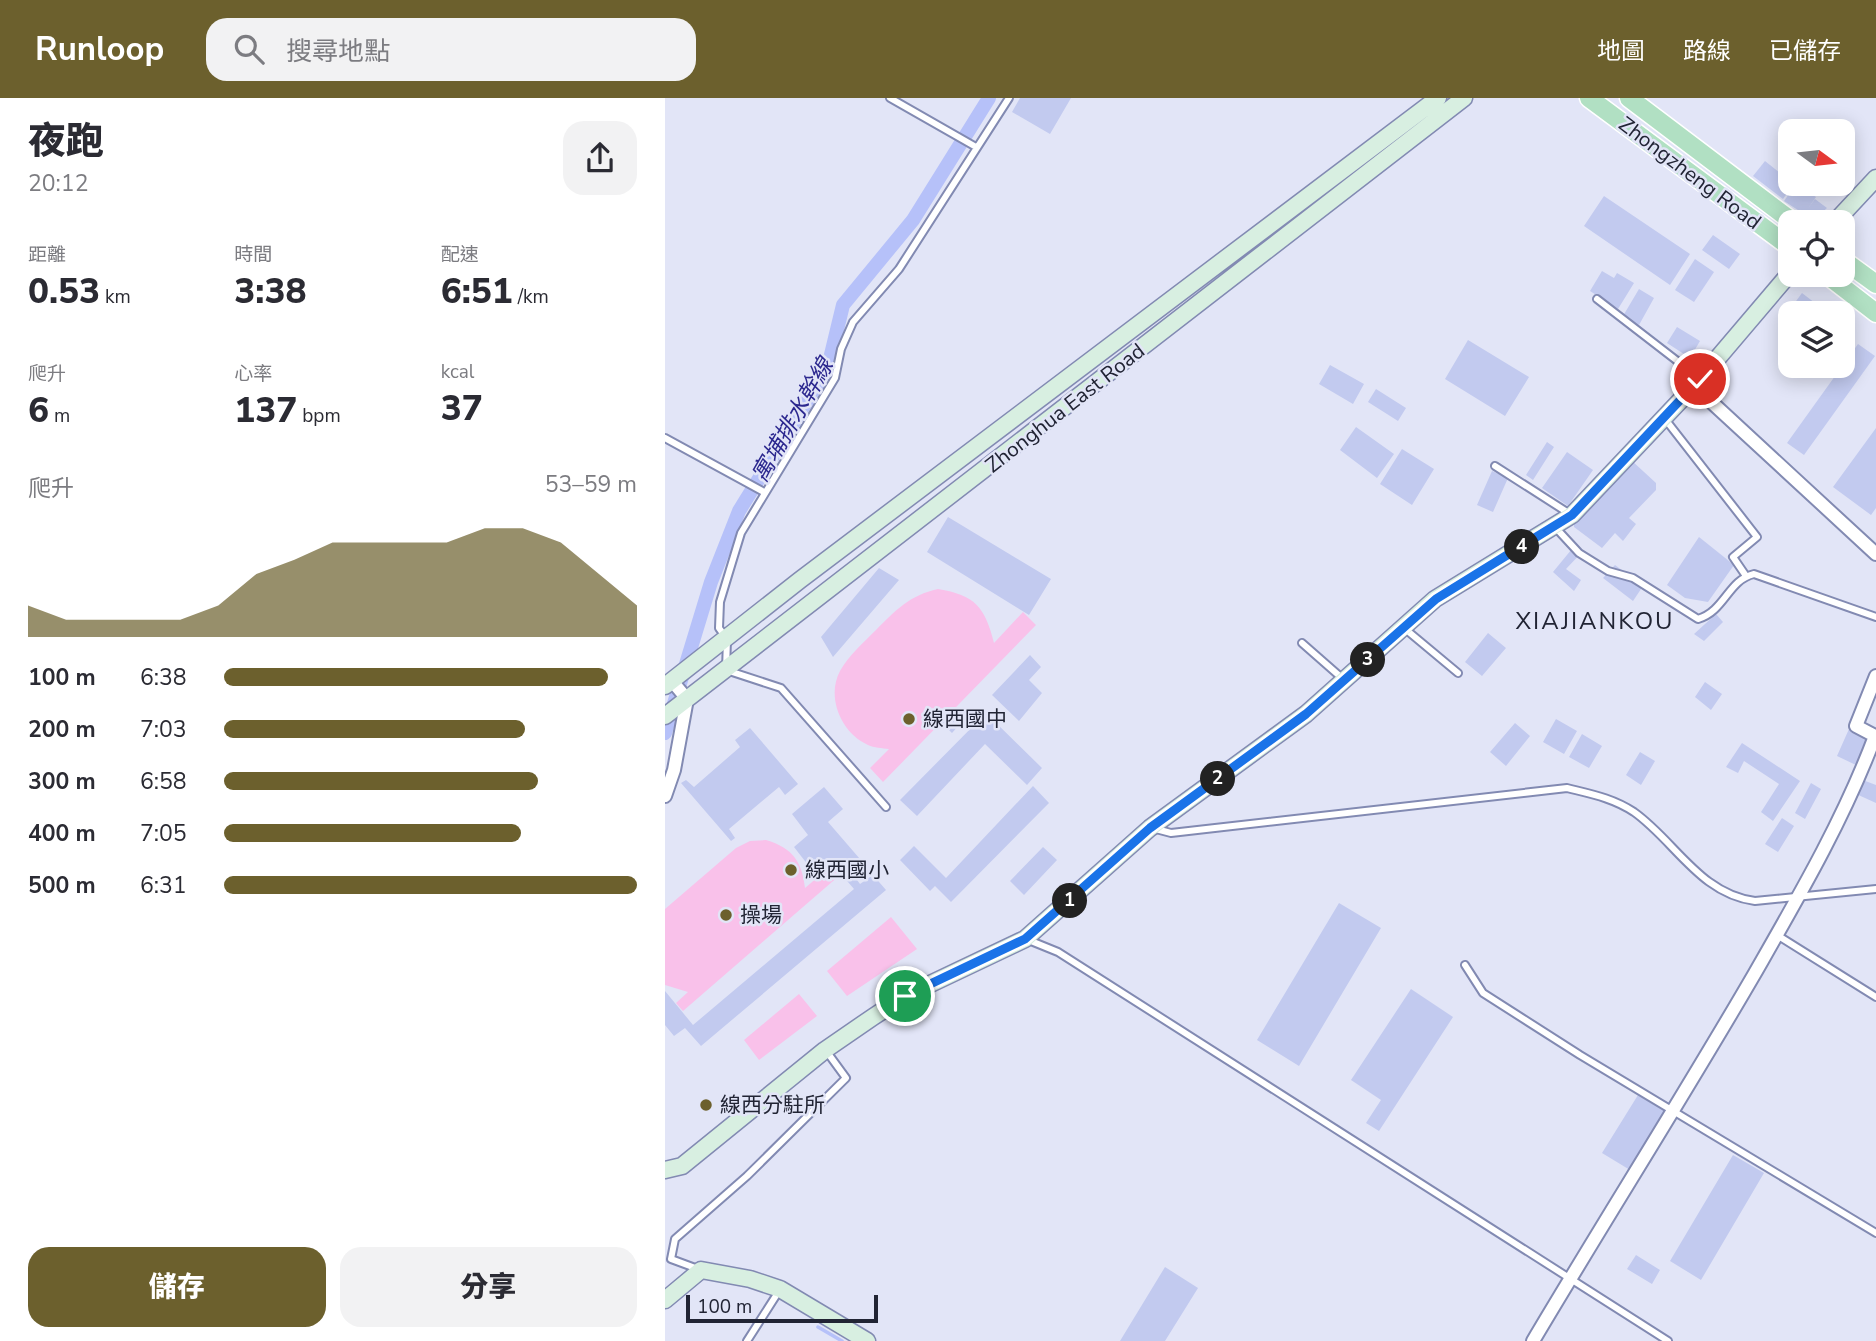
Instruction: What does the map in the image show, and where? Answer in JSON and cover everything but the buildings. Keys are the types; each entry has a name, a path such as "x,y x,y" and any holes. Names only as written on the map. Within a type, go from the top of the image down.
{"main road":[{"name":"Zhonghua East Road","path":"668,684 1438,98"},
{"name":"Zhonghua East Road","path":"665,716 1464,98"},
{"name":"Zhongzheng Road","path":"1590,98 1778,238"},
{"name":"Zhongzheng Road","path":"1629,98 1778,211"},
{"path":"1846,210 1876,177"},
{"path":"1855,269 1876,284"},
{"path":"665,1170 682,1166 825,1050 905,996 1025,939 1150,828 1306,714 1436,599 1572,515 1697,382 1778,287"},
{"path":"1842,287 1876,313"},
{"path":"665,1300 701,1270 750,1279 780,1289 867,1341"}],"street":[{"path":"1697,382 1876,554"},
{"path":"1533,1341 1676,1111 1799,896 1858,781 1875,736 1856,726 1876,676"},
{"path":"665,796 674,770 687,699 668,684"}],"lane":[{"path":"890,98 976,147"},
{"path":"886,807 781,688 726,670 727,639 719,628 720,602 741,533 835,378 841,349 853,322 899,268 1009,98"},
{"path":"1597,299 1697,382"},
{"path":"1664,417 1757,537 1733,556 1746,576"},
{"path":"665,438 764,492"},
{"path":"1495,466 1572,515"},
{"path":"1555,527 1579,552 1608,571 1633,578 1698,619 1713,614 1746,576 1754,574 1876,617"},
{"path":"1404,628 1458,673"},
{"path":"1302,643 1345,680"},
{"path":"1150,828 1171,833 1567,788 1610,799 1635,813 1679,858 1726,893 1755,901 1876,889"},
{"path":"1777,935 1876,997"},
{"path":"1025,939 1058,952 1668,1341"},
{"path":"1465,965 1483,993 1580,1055 1876,1233"},
{"path":"701,1270 671,1259 675,1239 747,1176 846,1078 825,1050"},
{"path":"747,1341 780,1289"}],"shaded area":[{"path":"938,589 961,595 977,605 987,620 994,643 1023,612 1036,625 883,782 870,768 889,749 868,745 850,732 836,703 836,681 852,654 890,616 911,599"},
{"path":"766,840 783,847 795,857 805,888 832,865 840,875 683,1011 676,1003 688,992 665,985 665,909 736,848 750,841"},
{"path":"891,917 917,949 847,996 827,971"},
{"path":"799,994 817,1016 759,1060 744,1040"}],"waterway":[{"name":"寓埔排水幹線","path":"665,733 711,582 739,511 828,367 843,305 913,220 989,98"},
{"path":"818,1327 842,1341"}],"place":[{"name":"線西國中","path":"909,719"},
{"name":"線西國小","path":"791,870"},
{"name":"操場","path":"726,915"},
{"name":"線西分駐所","path":"706,1105"}],"district":[{"name":"XIAJIANKOU","path":"1595,621"}],"route":[{"path":"905,996 1025,939 1150,828 1306,714 1436,599 1572,515 1700,379"}]}
